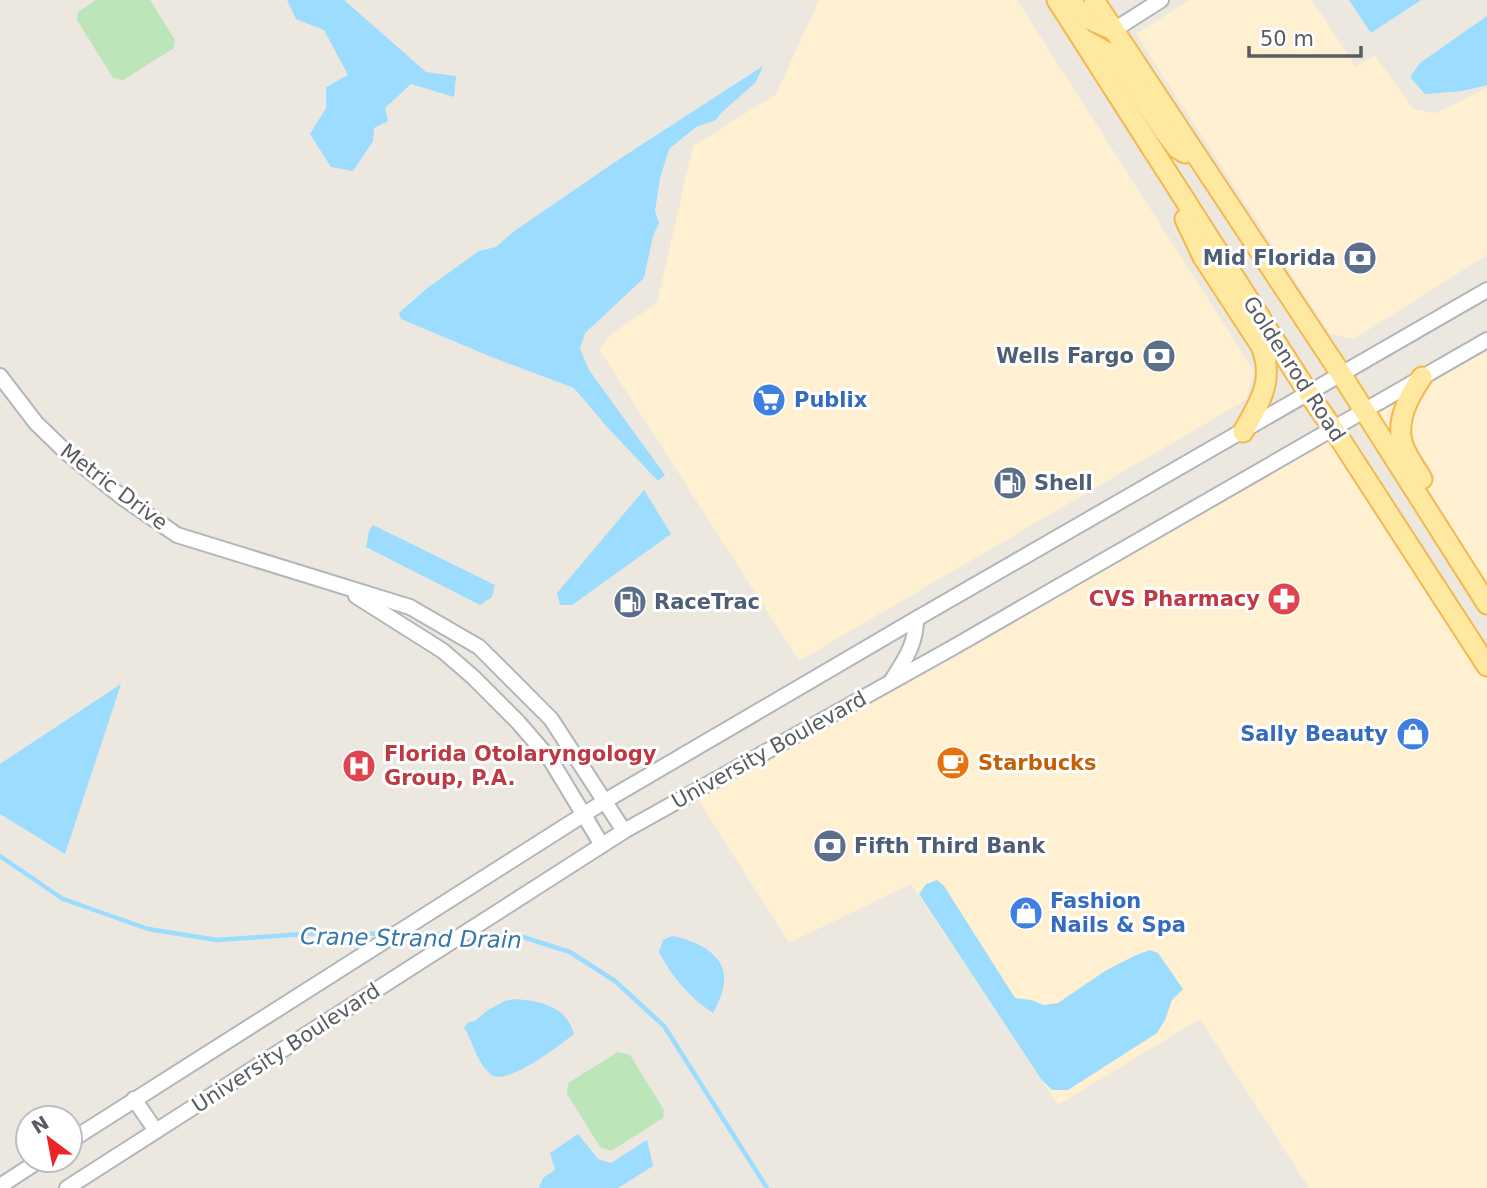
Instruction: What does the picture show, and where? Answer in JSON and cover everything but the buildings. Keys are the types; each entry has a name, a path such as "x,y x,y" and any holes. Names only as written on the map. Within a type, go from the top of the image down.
{"main road":[{"name":"Goldenrod Road","path":"1057,0 1487,667"},
{"path":"1070,0 1091,22 1114,30"},
{"name":"Goldenrod Road","path":"1094,0 1341,374 1487,604"},
{"path":"1082,39 1112,55 1177,148 1202,164"},
{"path":"1148,142 1203,257 1261,345 1266,358 1267,381 1261,401 1243,432"},
{"path":"1422,377 1409,397 1400,428 1402,441 1449,524 1464,568"}],"street":[{"path":"1114,30 1161,0"},
{"name":"University Boulevard","path":"84,1131 604,801 1487,290"},
{"name":"University Boulevard","path":"66,1188 624,831 889,684 1487,340"},
{"name":"Metric Drive","path":"0,376 36,423 67,453 122,498 177,535 410,607 479,647 551,719 624,831"},
{"name":"Metric Drive","path":"334,583 443,651 463,668 518,722 550,759 602,845"},
{"path":"889,684 908,656 916,634 916,619"},
{"path":"463,668 479,647"},
{"path":"134,1099 156,1131"},
{"path":"0,1186 18,1174"}],"shaded area":[{"path":"819,0 1017,0 1254,371 1246,400 799,661 599,349 612,333 657,303 693,146 776,94"},
{"path":"1189,0 1312,0 1356,67 1375,55 1413,109 1436,113 1487,88 1487,255 1354,339 1330,334 1136,34"},
{"path":"1487,334 1487,595 1366,411"},
{"path":"1332,429 1487,669 1487,1188 1309,1188 1200,1019 1058,1105 911,884 789,943 696,796"}],"green space":[{"path":"96,0 150,0 175,40 174,48 123,80 113,78 77,20 78,12"},
{"path":"618,1052 630,1055 664,1110 663,1118 611,1151 600,1147 567,1094 568,1083"}],"water":[{"path":"287,0 344,0 426,72 456,76 454,97 411,84 385,108 388,121 374,128 373,141 353,171 331,167 310,134 326,108 326,87 348,75 324,30 296,19"},
{"path":"1349,0 1421,0 1371,33"},
{"path":"1487,16 1487,85 1462,91 1425,94 1410,77 1420,63"},
{"path":"763,66 756,82 716,120 696,127 669,149 660,178 655,211 659,223 653,236 644,278 585,333 580,349 589,370 665,475 658,481 574,388 401,319 399,313 426,289 479,251 496,247 513,232 615,162"},
{"path":"644,490 671,534 572,605 560,605 557,593"},
{"path":"373,525 495,585 492,597 480,605 366,547"},
{"path":"121,684 65,854 0,814 0,764"},
{"path":"937,880 944,886 1015,998 1044,1005 1058,1003 1105,971 1150,950 1158,953 1183,989 1172,1000 1157,1033 1068,1090 1052,1090 1041,1079 919,894 926,884"},
{"path":"672,936 705,948 718,959 724,975 724,985 713,1013 682,986 659,952 663,940"},
{"path":"515,999 534,1001 559,1011 574,1034 532,1063 497,1077 490,1074 481,1063 464,1027 488,1010"},
{"path":"578,1134 598,1159 611,1163 647,1140 653,1166 618,1188 539,1188 543,1178 555,1170 550,1153"}],"waterway":[{"name":"Crane Strand Drain","path":"0,856 63,899 148,929 217,940 317,933 386,934"},
{"name":"Crane Strand Drain","path":"405,934 452,935"},
{"name":"Crane Strand Drain","path":"471,935 520,936 570,952 615,981 664,1026 767,1188"}],"place":[{"name":"Mid Florida","path":"1360,258"},
{"name":"Wells Fargo","path":"1159,356"},
{"name":"Publix","path":"769,400"},
{"name":"Shell","path":"1010,483"},
{"name":"CVS Pharmacy","path":"1284,599"},
{"name":"RaceTrac","path":"630,602"},
{"name":"Sally Beauty","path":"1413,734"},
{"name":"Starbucks","path":"953,763"},
{"name":"Florida Otolaryngology Group, P.A.","path":"359,766"},
{"name":"Fifth Third Bank","path":"830,846"},
{"name":"Fashion Nails & Spa","path":"1026,913"}]}
